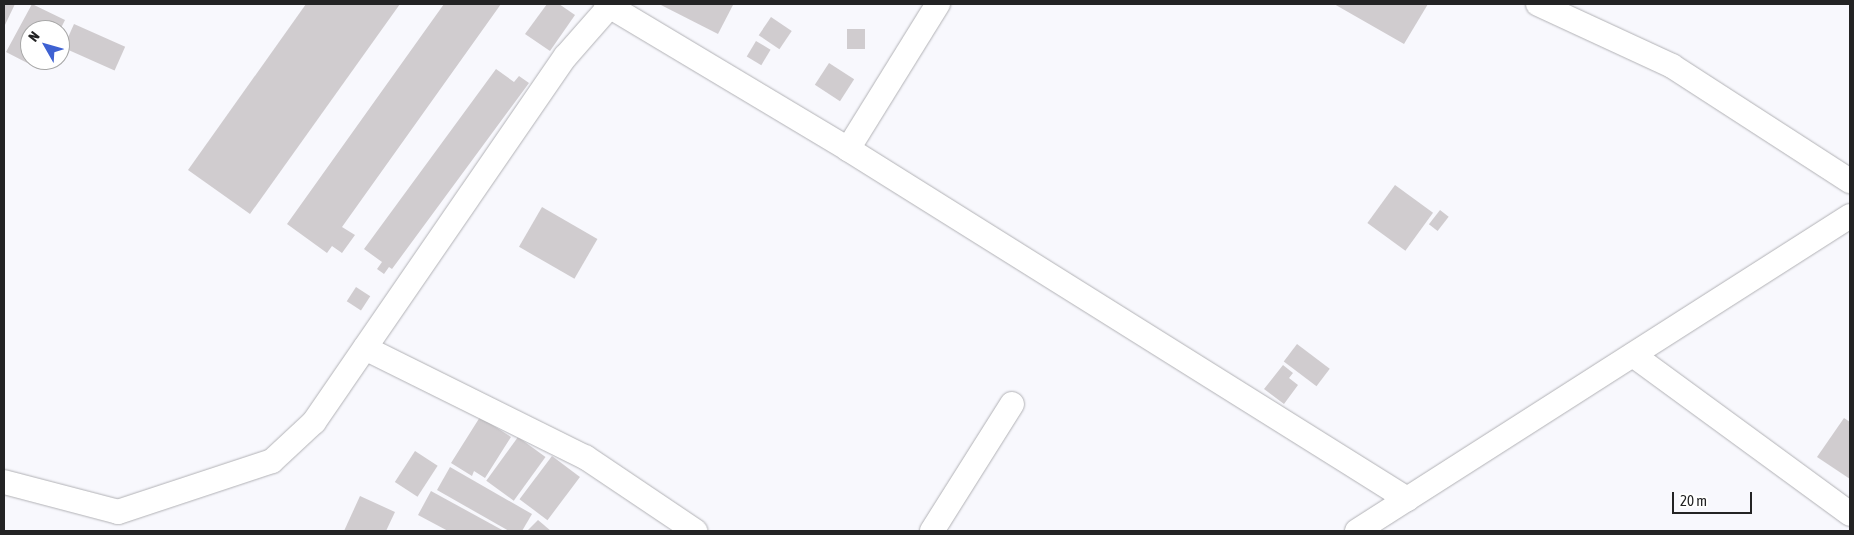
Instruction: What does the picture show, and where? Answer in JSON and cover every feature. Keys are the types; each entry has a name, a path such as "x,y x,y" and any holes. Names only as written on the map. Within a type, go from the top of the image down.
{"street":[{"path":"848,149 938,4"},
{"path":"1538,4 1672,66 1850,181"},
{"path":"4,482 118,512 272,461 314,422 566,56 608,5 848,149 1407,499"},
{"path":"1357,531 1850,216"},
{"path":"365,348 585,457 695,531"},
{"path":"1633,355 1850,514"},
{"path":"932,531 1012,404"}],"building":[{"path":"4,4 15,4 4,27"},
{"path":"32,4 65,20 23,20"},
{"path":"306,4 400,4 250,214 188,170"},
{"path":"444,4 501,4 342,227 355,235 342,253 332,246 327,253 287,224"},
{"path":"547,4 559,4 575,15 550,51 525,34"},
{"path":"659,4 730,4 733,5 718,34"},
{"path":"1334,4 1428,4 1404,44"},
{"path":"771,17 792,31 779,49 759,35"},
{"path":"74,24 125,47 115,71 70,51 70,33"},
{"path":"20,26 20,59 6,52"},
{"path":"847,29 865,29 865,49 847,49"},
{"path":"756,41 771,50 761,65 747,56"},
{"path":"829,63 854,79 840,101 815,85"},
{"path":"496,69 514,82 519,76 529,83 392,269 389,267 384,274 377,269 382,262 364,249"},
{"path":"1395,185 1433,213 1405,251 1367,223"},
{"path":"542,207 597,239 574,279 519,247"},
{"path":"1440,210 1449,217 1438,231 1429,224"},
{"path":"356,287 370,296 361,311 347,301"},
{"path":"1297,344 1330,369 1317,386 1284,362"},
{"path":"1283,365 1293,373 1289,378 1298,385 1284,404 1264,389"},
{"path":"480,417 511,437 485,478 474,471 472,476 451,463"},
{"path":"1844,418 1850,422 1850,479 1817,457"},
{"path":"518,437 546,457 514,501 486,481"},
{"path":"415,451 438,466 417,497 395,482"},
{"path":"552,456 580,477 547,520 520,499"},
{"path":"450,467 532,514 522,531 509,531 437,490"},
{"path":"431,491 504,531 448,531 418,515"},
{"path":"360,496 395,512 386,531 344,531"},
{"path":"538,520 551,531 527,531"}]}
